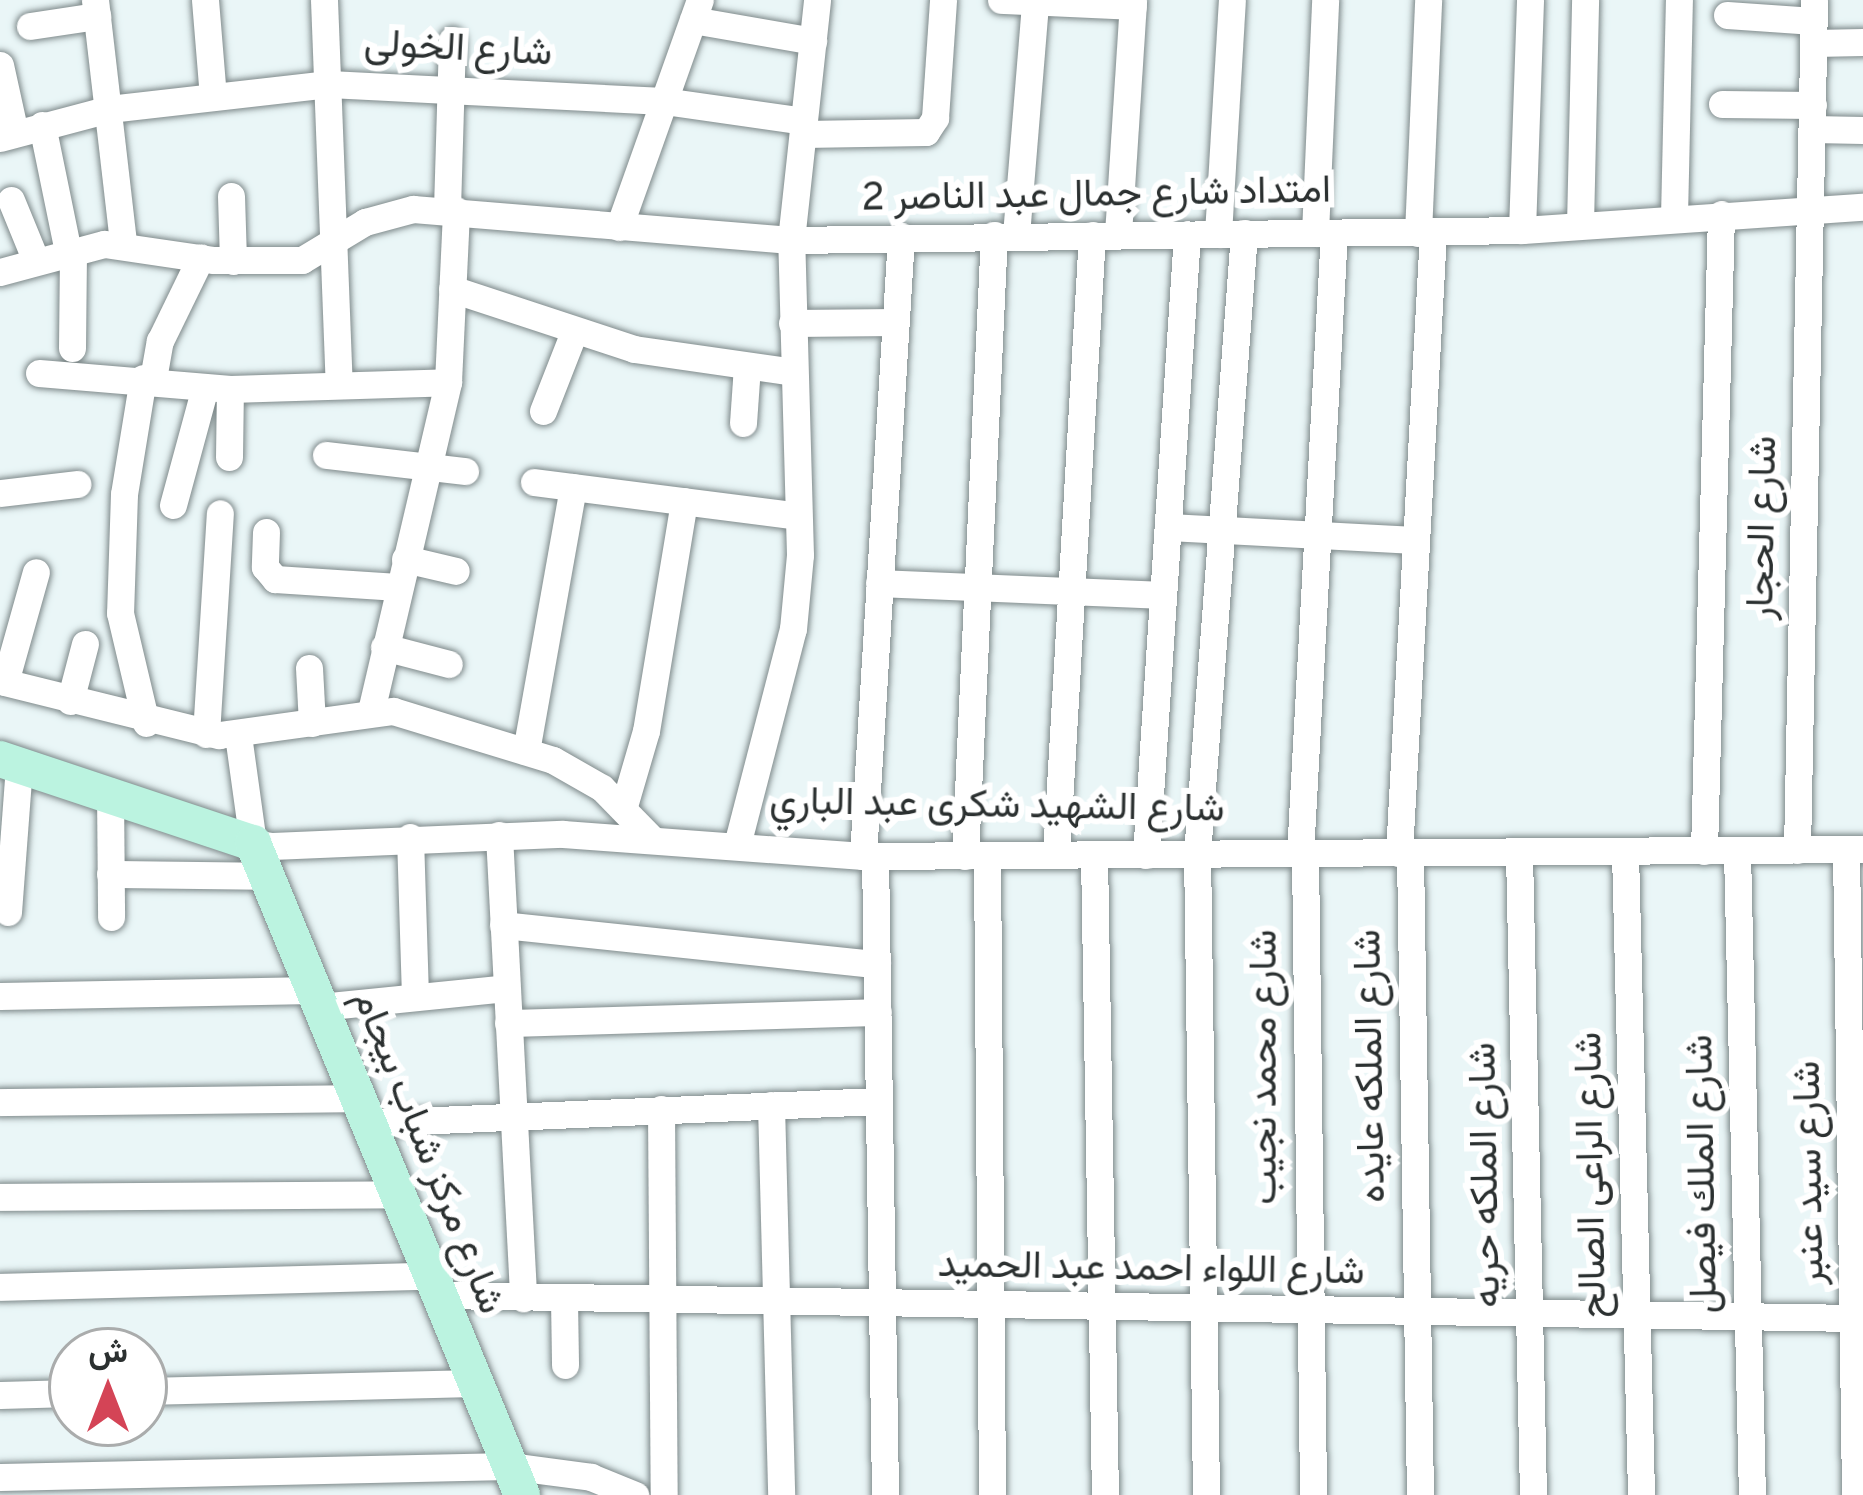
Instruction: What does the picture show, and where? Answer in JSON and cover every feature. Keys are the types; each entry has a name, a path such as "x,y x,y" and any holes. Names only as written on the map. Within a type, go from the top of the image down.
{"main road":[{"name":"شارع الشهيد شكرى عبد الباري","path":"9,762 110,791 260,859"},
{"name":"شارع مركز شباب بيجام","path":"260,859 516,1481"}],"street":[{"path":"205,0 213,97"},
{"path":"324,0 337,240 339,385"},
{"path":"737,845 793,629 798,516 791,240 817,0"},
{"name":"شارع الخولى","path":"19,132 109,109 329,84 664,101 804,127 926,132 935,118 943,0"},
{"path":"1001,0 1133,3 1105,234 1071,591 1056,855"},
{"path":"1206,1495 1197,854 1222,530 1232,0"},
{"name":"شارع محمد نجيب","path":"1312,1495 1303,854 1324,233 1325,0"},
{"name":"شارع الملكه عايده","path":"1420,1495 1404,853 1425,233 1427,0"},
{"path":"1522,230 1530,0"},
{"path":"1580,225 1586,0"},
{"path":"1674,217 1678,0"},
{"path":"992,1495 976,856 978,587 1005,235 1035,2"},
{"path":"30,26 96,8 123,243"},
{"path":"619,227 696,10 813,41"},
{"path":"1727,15 1814,21 1863,42"},
{"name":"شارع الحجار","path":"1797,850 1814,21"},
{"path":"370,711 448,382 452,40"},
{"path":"0,65 19,132 71,251 72,348"},
{"path":"1722,104 1813,117 1863,130"},
{"path":"231,196 233,261"},
{"path":"11,200 36,261"},
{"name":"امتداد شارع جمال عبد الناصر 2","path":"0,272 71,251 123,243 233,261 302,260 397,211 451,210 791,240 1425,233 1863,207"},
{"path":"1704,851 1720,214"},
{"path":"1147,855 1187,234"},
{"path":"884,1495 877,964 869,856 879,583 901,236"},
{"path":"146,723 120,613 124,494 160,341 200,257"},
{"path":"452,289 574,332 793,372"},
{"path":"792,323 896,322"},
{"path":"543,411 574,332"},
{"path":"743,423 747,366"},
{"path":"39,374 217,388 448,382"},
{"path":"217,388 229,457"},
{"path":"173,505 217,388"},
{"path":"326,455 465,471"},
{"path":"534,482 798,516"},
{"path":"0,493 77,484"},
{"path":"526,752 573,487"},
{"path":"624,806 646,731 684,501"},
{"path":"206,734 220,513"},
{"path":"1168,527 1416,540"},
{"path":"266,532 266,567 274,579 455,571"},
{"path":"36,572 2,682 146,723 206,734 238,736 370,711 416,716 578,773 624,806 650,837"},
{"path":"879,583 1163,595"},
{"path":"70,701 85,644"},
{"path":"384,647 449,664"},
{"path":"309,668 312,723"},
{"path":"110,874 260,859 238,736"},
{"path":"8,912 9,762"},
{"path":"110,791 111,917"},
{"path":"499,835 523,1298"},
{"name":"شارع الشهيد شكرى عبد الباري","path":"260,859 410,838 499,835 650,837 869,856 1855,849"},
{"path":"410,838 415,997"},
{"name":"شارع سيد عنبر","path":"1855,849 1855,1495"},
{"name":"شارع الملك فيصل","path":"1737,850 1752,1495"},
{"name":"شارع الراعى الصالح","path":"1625,852 1641,1495"},
{"name":"شارع الملكه حريه","path":"1519,853 1533,1495"},
{"path":"1094,855 1105,1495"},
{"path":"503,925 877,964"},
{"path":"0,996 415,997 506,988"},
{"path":"508,1023 878,1012"},
{"path":"0,1102 513,1114 879,1101"},
{"path":"771,1105 782,1495"},
{"path":"661,1109 664,1495"},
{"path":"0,1198 397,1195"},
{"name":"شارع اللواء احمد عبد الحميد","path":"0,1287 435,1286 523,1298 664,1302 1858,1318"},
{"path":"564,1299 565,1365"},
{"path":"168,1390 475,1383"},
{"path":"0,1395 48,1394"},
{"path":"0,1477 516,1481 591,1477 635,1495"}]}
